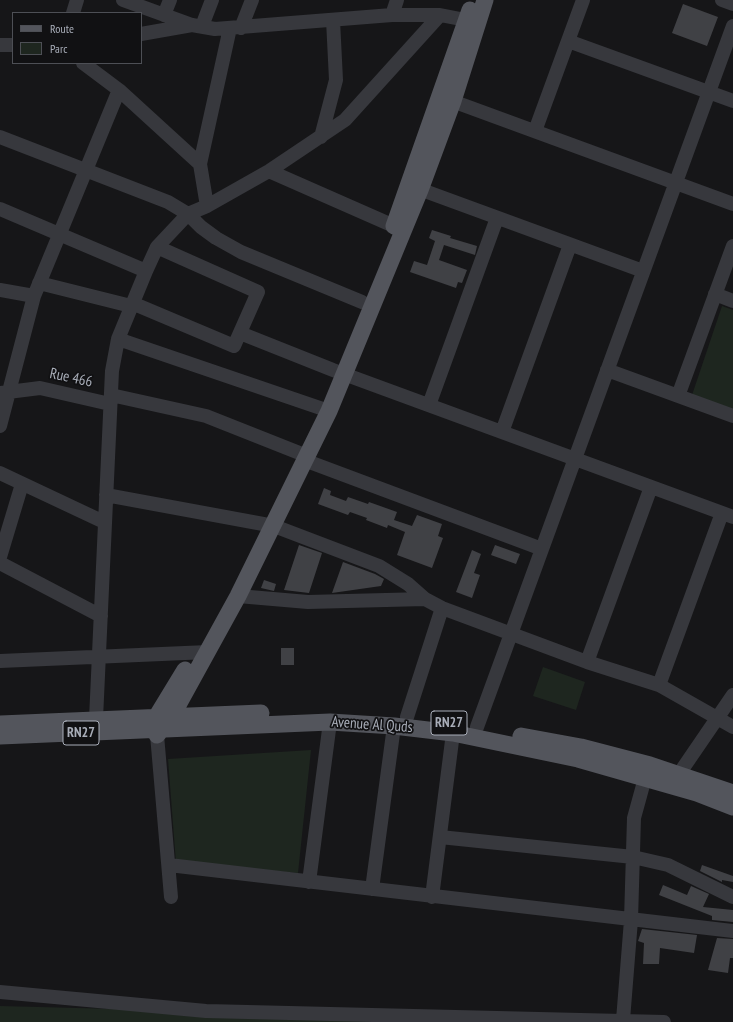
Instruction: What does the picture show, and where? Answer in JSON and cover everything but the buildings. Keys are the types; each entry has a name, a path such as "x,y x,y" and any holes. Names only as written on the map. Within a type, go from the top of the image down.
{"main road":[{"path":"472,21 473,0"},
{"path":"161,725 202,652 268,524 305,457 323,409 415,188 472,21 485,0"},
{"path":"339,372 362,302 394,226 415,188"},
{"path":"202,652 238,596 268,524"},
{"name":"Avenue Al Quds","path":"0,736 331,711 401,721 477,727 581,747 679,774 733,793"},
{"name":"Avenue Al Quds","path":"0,724 96,719 161,725 401,721 578,759 697,793 733,807"}],"street":[{"path":"73,12 77,0"},
{"path":"123,0 197,26 215,29 392,15 440,15 472,21"},
{"path":"164,15 170,0"},
{"path":"197,26 212,0"},
{"path":"207,206 200,164 235,28 252,0"},
{"path":"392,15 397,0"},
{"path":"535,131 583,0"},
{"path":"722,0 733,4"},
{"path":"96,719 112,371 118,339 146,271 158,247 188,214 207,206 269,171 345,120 440,15"},
{"path":"321,137 336,80 333,20"},
{"path":"142,34 197,26"},
{"path":"477,727 733,26"},
{"path":"568,41 733,101"},
{"path":"0,45 12,45"},
{"path":"84,64 119,90 200,164"},
{"path":"0,426 4,393 36,290 119,90"},
{"path":"446,99 733,204"},
{"path":"0,137 168,202 188,214 201,227 241,252 362,302"},
{"path":"269,171 394,226"},
{"path":"415,188 644,271"},
{"path":"0,209 146,271"},
{"path":"428,405 497,218"},
{"path":"502,432 570,245"},
{"path":"678,396 733,246"},
{"path":"0,290 36,290 131,305 234,346 258,292 158,247"},
{"path":"715,294 733,301"},
{"path":"240,333 339,372 728,515 659,686"},
{"path":"118,339 323,409"},
{"path":"608,370 733,416"},
{"name":"Rue 466","path":"4,393 40,388 206,416 305,457 542,549"},
{"path":"0,473 104,522"},
{"path":"0,557 4,530 22,484"},
{"path":"587,662 651,487"},
{"path":"106,495 268,524 379,566 408,584 424,598 442,608 587,662 659,686 733,727"},
{"path":"0,563 101,616"},
{"path":"238,596 308,602 424,598"},
{"path":"372,889 401,721 442,608"},
{"path":"0,661 202,652"},
{"path":"679,774 733,695"},
{"path":"309,882 330,722"},
{"path":"161,725 171,897"},
{"path":"432,897 453,733"},
{"path":"615,1021 632,920 634,818 645,778"},
{"path":"440,837 633,857 668,865 733,897"},
{"path":"169,865 432,897 733,931"},
{"path":"0,992 206,1011 664,1022"}],"green space":[{"path":"722,306 733,310 733,412 691,398"},
{"path":"543,667 585,682 576,710 533,696"},
{"path":"311,750 298,873 176,863 168,759"},
{"path":"0,1006 116,1009 439,1022 0,1022"}]}
